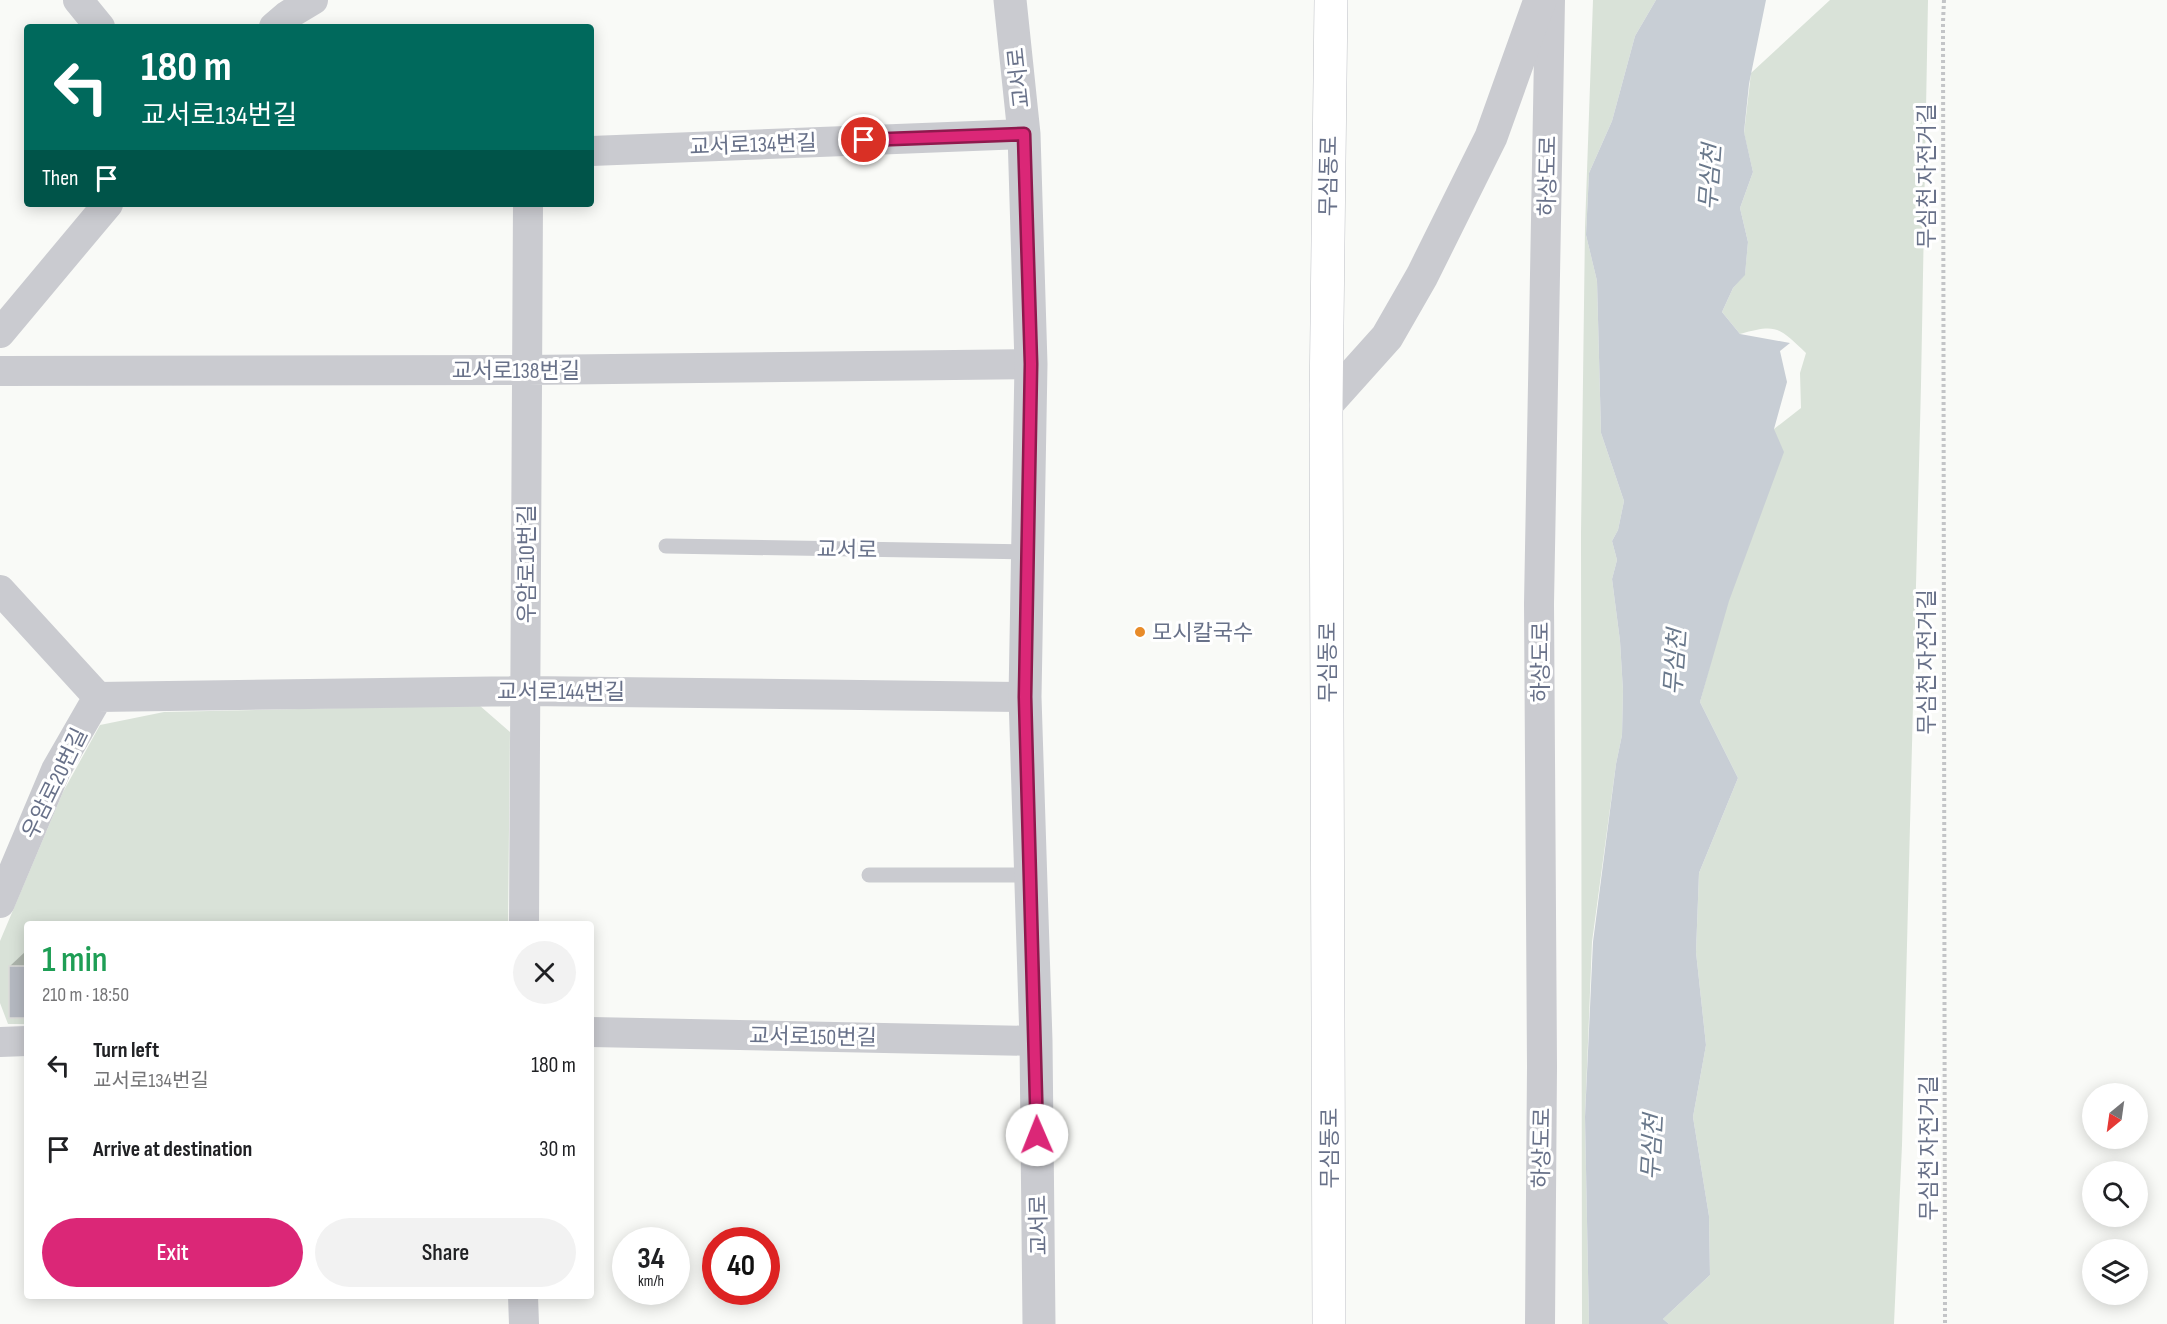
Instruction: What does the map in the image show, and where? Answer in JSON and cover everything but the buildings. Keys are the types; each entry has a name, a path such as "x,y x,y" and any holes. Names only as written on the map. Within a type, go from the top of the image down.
{"main road":[{"name":"무심동로","path":"1329,1324 1326,405 1331,0"}],"street":[{"path":"78,0 98,24"},
{"path":"278,24 313,0"},
{"name":"교서로","path":"1010,0 1024,134 1031,364 1025,697 1036,1041 1039,1324"},
{"path":"1326,405 1387,337 1422,276 1491,137 1540,0"},
{"name":"하상도로","path":"1540,1324 1542,1055 1539,604 1550,0"},
{"name":"교서로134번길","path":"594,150 1024,134"},
{"path":"0,333 105,207"},
{"name":"우암로10번길","path":"524,921 528,207"},
{"name":"교서로138번길","path":"0,371 527,370 1031,364"},
{"path":"0,590 98,697"},
{"name":"교서로144번길","path":"98,697 526,691 1025,697"},
{"name":"우암로20번길","path":"0,903 56,770 98,697"},
{"name":"교서로150번길","path":"594,1032 1036,1041"},
{"path":"0,1042 24,1041"},
{"path":"524,1299 524,1324"}],"lane":[{"name":"교서로","path":"666,546 1028,552"},
{"path":"869,875 1030,875"}],"path":[{"name":"무심천 자전거길","path":"1944,0 1942,22 1942,611 1945,1324"}],"shaded area":[{"path":"1593,0 1656,0 1635,36 1612,121 1589,173 1586,235 1597,281 1601,433 1624,501 1618,530 1612,541 1617,560 1612,579 1620,641 1623,691 1622,735 1592,942 1585,1117 1589,1324 1582,1324 1581,533 1585,228"},
{"path":"1830,0 1928,0 1902,1145 1894,1324 1669,1324 1663,1319 1710,1275 1709,1216 1693,1117 1706,1045 1696,952 1699,873 1738,778 1700,702 1774,429 1801,408 1800,373 1806,353 1790,338 1777,330 1763,329 1740,334 1722,312 1733,288 1745,274 1748,242 1740,208 1753,172 1744,133 1751,73"},
{"path":"479,705 510,732 508,921 24,921 24,1024 8,1024 0,1003 0,941 63,792 100,725 164,712"}],"water":[{"name":"무심천","path":"1656,0 1766,0 1749,84 1744,132 1753,172 1740,208 1748,242 1745,275 1733,288 1722,312 1740,334 1790,343 1780,351 1787,382 1774,429 1784,452 1729,601 1700,702 1738,778 1699,873 1696,952 1706,1045 1693,1117 1709,1216 1710,1275 1663,1319 1669,1324 1589,1324 1585,1117 1593,942 1616,764 1622,735 1623,691 1620,641 1612,579 1617,560 1612,541 1618,530 1624,501 1601,433 1597,281 1586,235 1589,173 1612,121 1635,36"}],"place":[{"name":"모시칼국수","path":"1140,632"}],"route":[{"path":"864,140 1024,134 1031,364 1025,697 1037,1135"}]}
